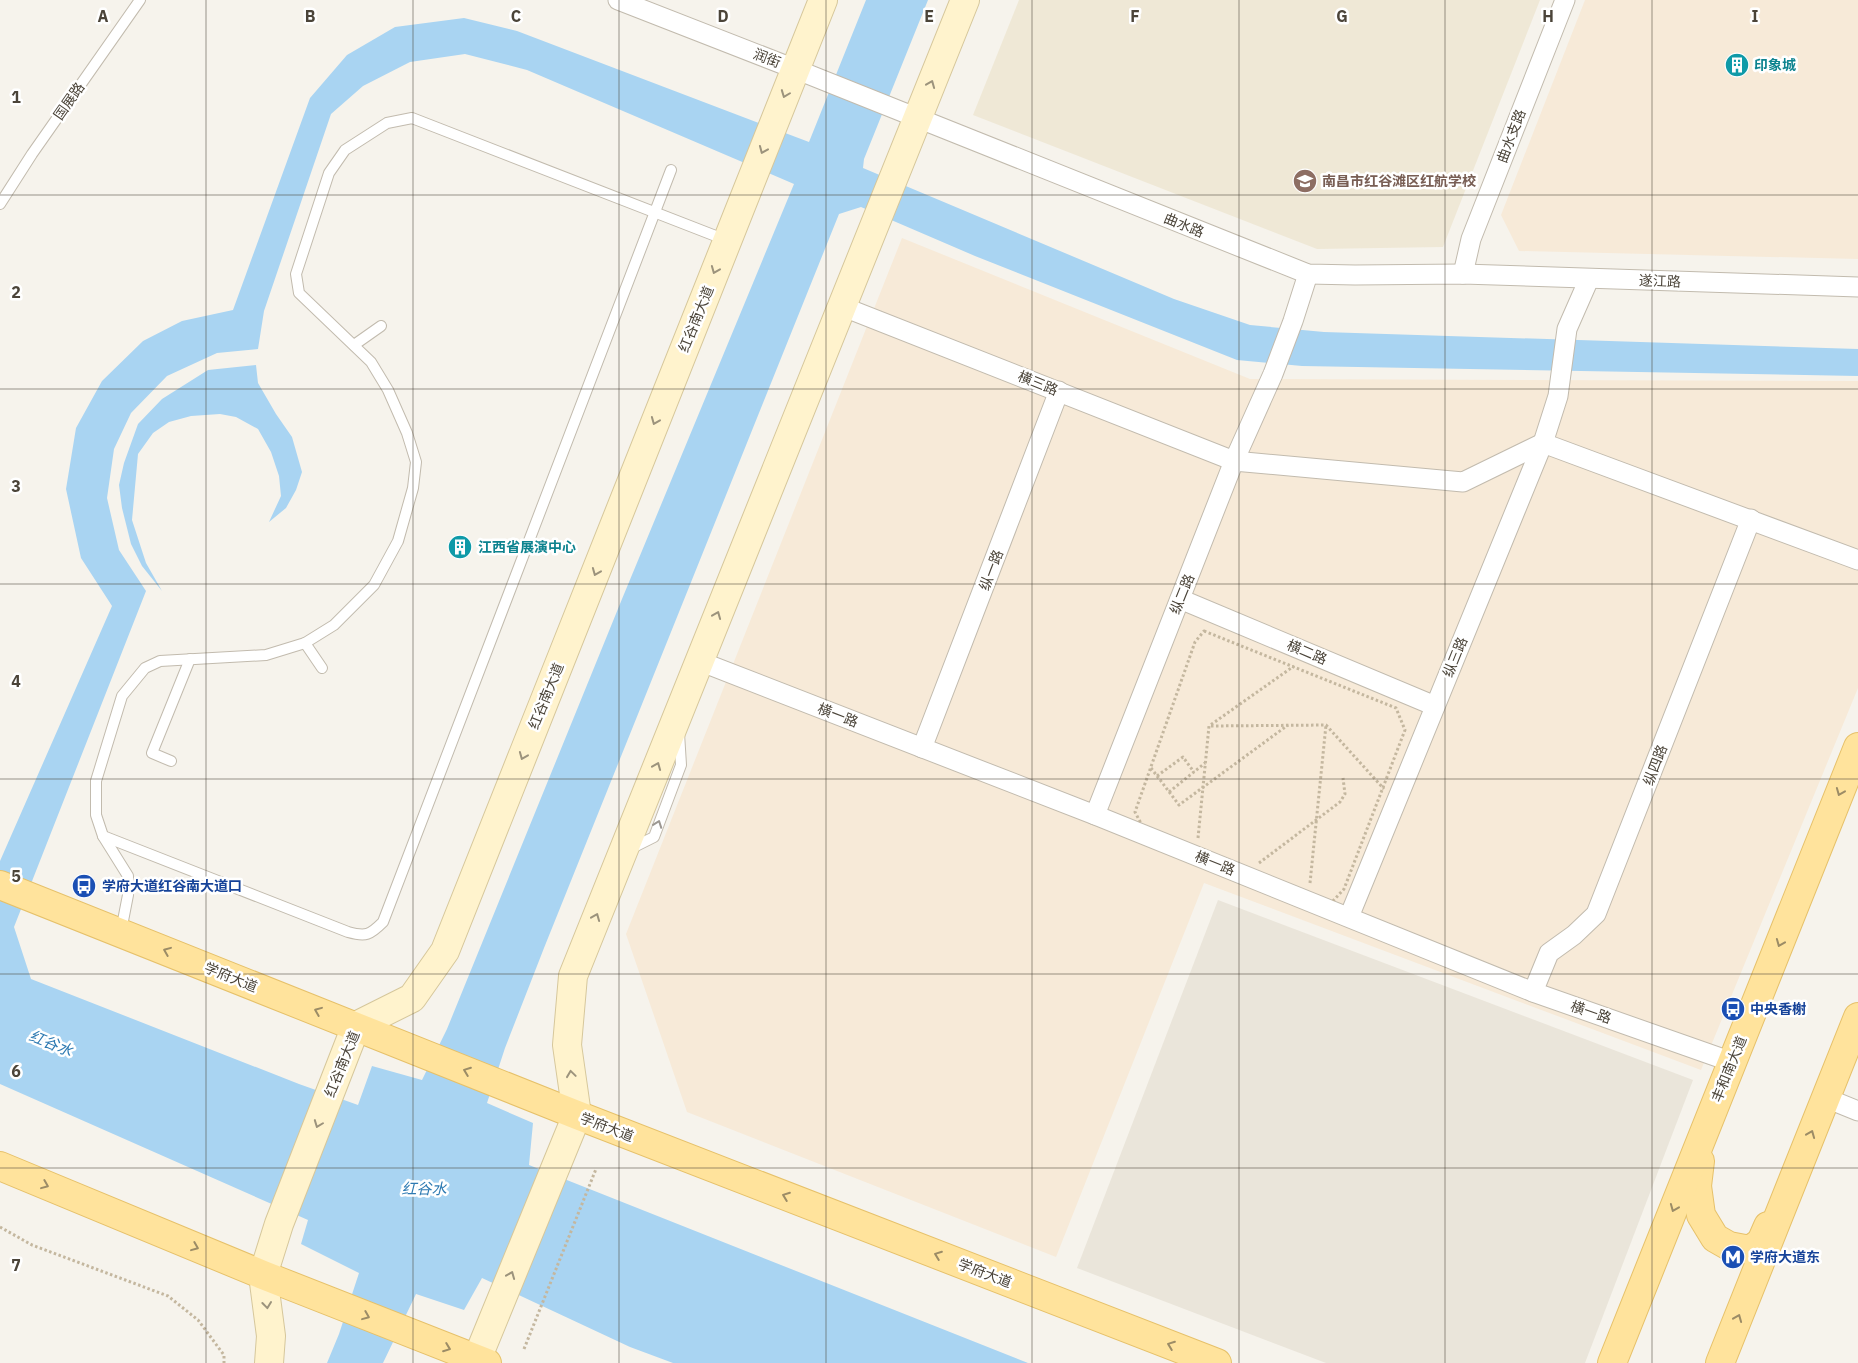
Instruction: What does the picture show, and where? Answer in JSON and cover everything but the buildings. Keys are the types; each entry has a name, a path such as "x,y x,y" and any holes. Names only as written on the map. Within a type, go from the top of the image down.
{"main road":[{"name":"红谷南大道","path":"269,1363 271,1336 263,1275 279,1224 356,1026 412,998 445,951 823,0"},
{"path":"0,1166 479,1362 492,1320 577,1115 567,1045 573,976 893,178 915,118 965,0"},
{"name":"丰和南大道","path":"1612,1363 1858,747"},
{"name":"学府大道","path":"0,885 577,1115 1217,1363"},
{"path":"1720,1363 1858,1017"},
{"path":"1704,1132 1697,1186 1701,1215 1715,1238 1729,1246 1750,1250 1760,1242 1797,1170"}],"street":[{"name":"润街","path":"618,0 796,69 915,118"},
{"name":"曲水支路","path":"1463,274 1471,239 1565,0"},
{"name":"曲水路","path":"915,118 1308,274 1463,274"},
{"name":"纵二路","path":"1095,815 1234,461 1273,374 1308,274"},
{"name":"遂江路","path":"1463,274 1858,287"},
{"name":"纵三路","path":"1349,917 1543,443 1558,396 1568,329 1588,278"},
{"name":"横三路","path":"841,306 1234,461 1463,482 1543,443"},
{"name":"纵一路","path":"922,748 1059,392"},
{"path":"1543,443 1858,560"},
{"name":"纵四路","path":"1533,992 1549,953 1596,914 1751,519"},
{"name":"横二路","path":"1180,599 1435,706"},
{"name":"横一路","path":"699,661 1197,854 1533,992 1732,1062"},
{"path":"1826,1098 1858,1111"}],"lane":[{"name":"国展路","path":"0,204 32,154 140,0"},
{"path":"120,932 128,895 128,876 102,836 96,814 96,781 122,696 145,668 160,661 266,655 305,643 334,625 374,585 398,541 413,488 416,462 407,433 388,390 371,362 299,293 296,274 329,173 345,150 388,123 412,118 727,240"},
{"path":"102,836 361,936 372,933 383,922 672,170"},
{"path":"354,346 381,326"},
{"path":"305,643 322,668"},
{"path":"171,761 152,753 190,659"}],"path":[{"path":"1204,631 1294,666 1396,708 1405,730 1344,889 1332,902 1326,903 1308,899 1246,872 1146,833 1136,812 1195,642 1204,631"},
{"path":"1197,854 1209,726 1294,666"},
{"path":"1151,768 1179,805 1288,725"},
{"path":"1209,726 1326,725 1396,802"},
{"path":"1308,899 1326,725"},
{"path":"1157,776 1183,756 1194,772"},
{"path":"1169,792 1205,762"},
{"path":"1246,872 1340,802 1345,794 1343,778"},
{"path":"524,1348 596,1168"},
{"path":"0,1227 32,1245 168,1296 198,1320 224,1355 224,1363"}],"shaded area":[{"name":"南昌市红谷滩区红航学校","path":"1019,0 1540,0 1443,247 1317,249 973,115"},
{"name":"印象城","path":"1585,0 1858,0 1858,259 1519,251 1501,215"},
{"path":"902,238 1250,379 1858,381 1858,688 1701,1070 1204,883 1056,1257 687,1112 626,934"},
{"path":"1218,900 1693,1080 1585,1363 1326,1363 1077,1268"}],"water":[{"name":"红谷水","path":"866,0 928,0 864,159 863,168 1174,299 1250,325 1324,332 1858,349 1858,376 1302,366 1237,360 975,256 861,207 839,214 544,948 505,1048 487,1103 533,1123 529,1165 1028,1363 673,1363 630,1347 482,1278 464,1310 416,1294 383,1363 327,1363 339,1334 359,1273 301,1244 308,1220 0,1084 0,861 112,606 81,558 66,489 76,428 102,381 143,341 182,321 233,310 310,98 347,55 395,27 464,18 517,31 809,142","holes":["465,54 527,70 794,184 447,1029 422,1080 372,1066 358,1105 299,1084 31,979 14,927 146,591 119,550 107,498 114,449 131,413 167,376 217,353 258,349 264,311 331,114 363,86 410,62"]},
{"path":"256,365 258,383 292,437 302,472 296,490 286,508 269,522 281,496 279,476 271,452 258,429 236,417 220,414 191,416 169,422 153,433 138,454 132,520 146,563 162,591 142,566 131,544 122,508 119,485 124,463 138,424 162,399 208,370"}],"place":[{"name":"印象城","path":"1737,65"},
{"name":"南昌市红谷滩区红航学校","path":"1305,181"},
{"name":"江西省展演中心","path":"460,547"},
{"name":"学府大道红谷南大道口","path":"84,886"},
{"name":"中央香榭","path":"1733,1009"},
{"name":"学府大道东","path":"1733,1257"}]}
